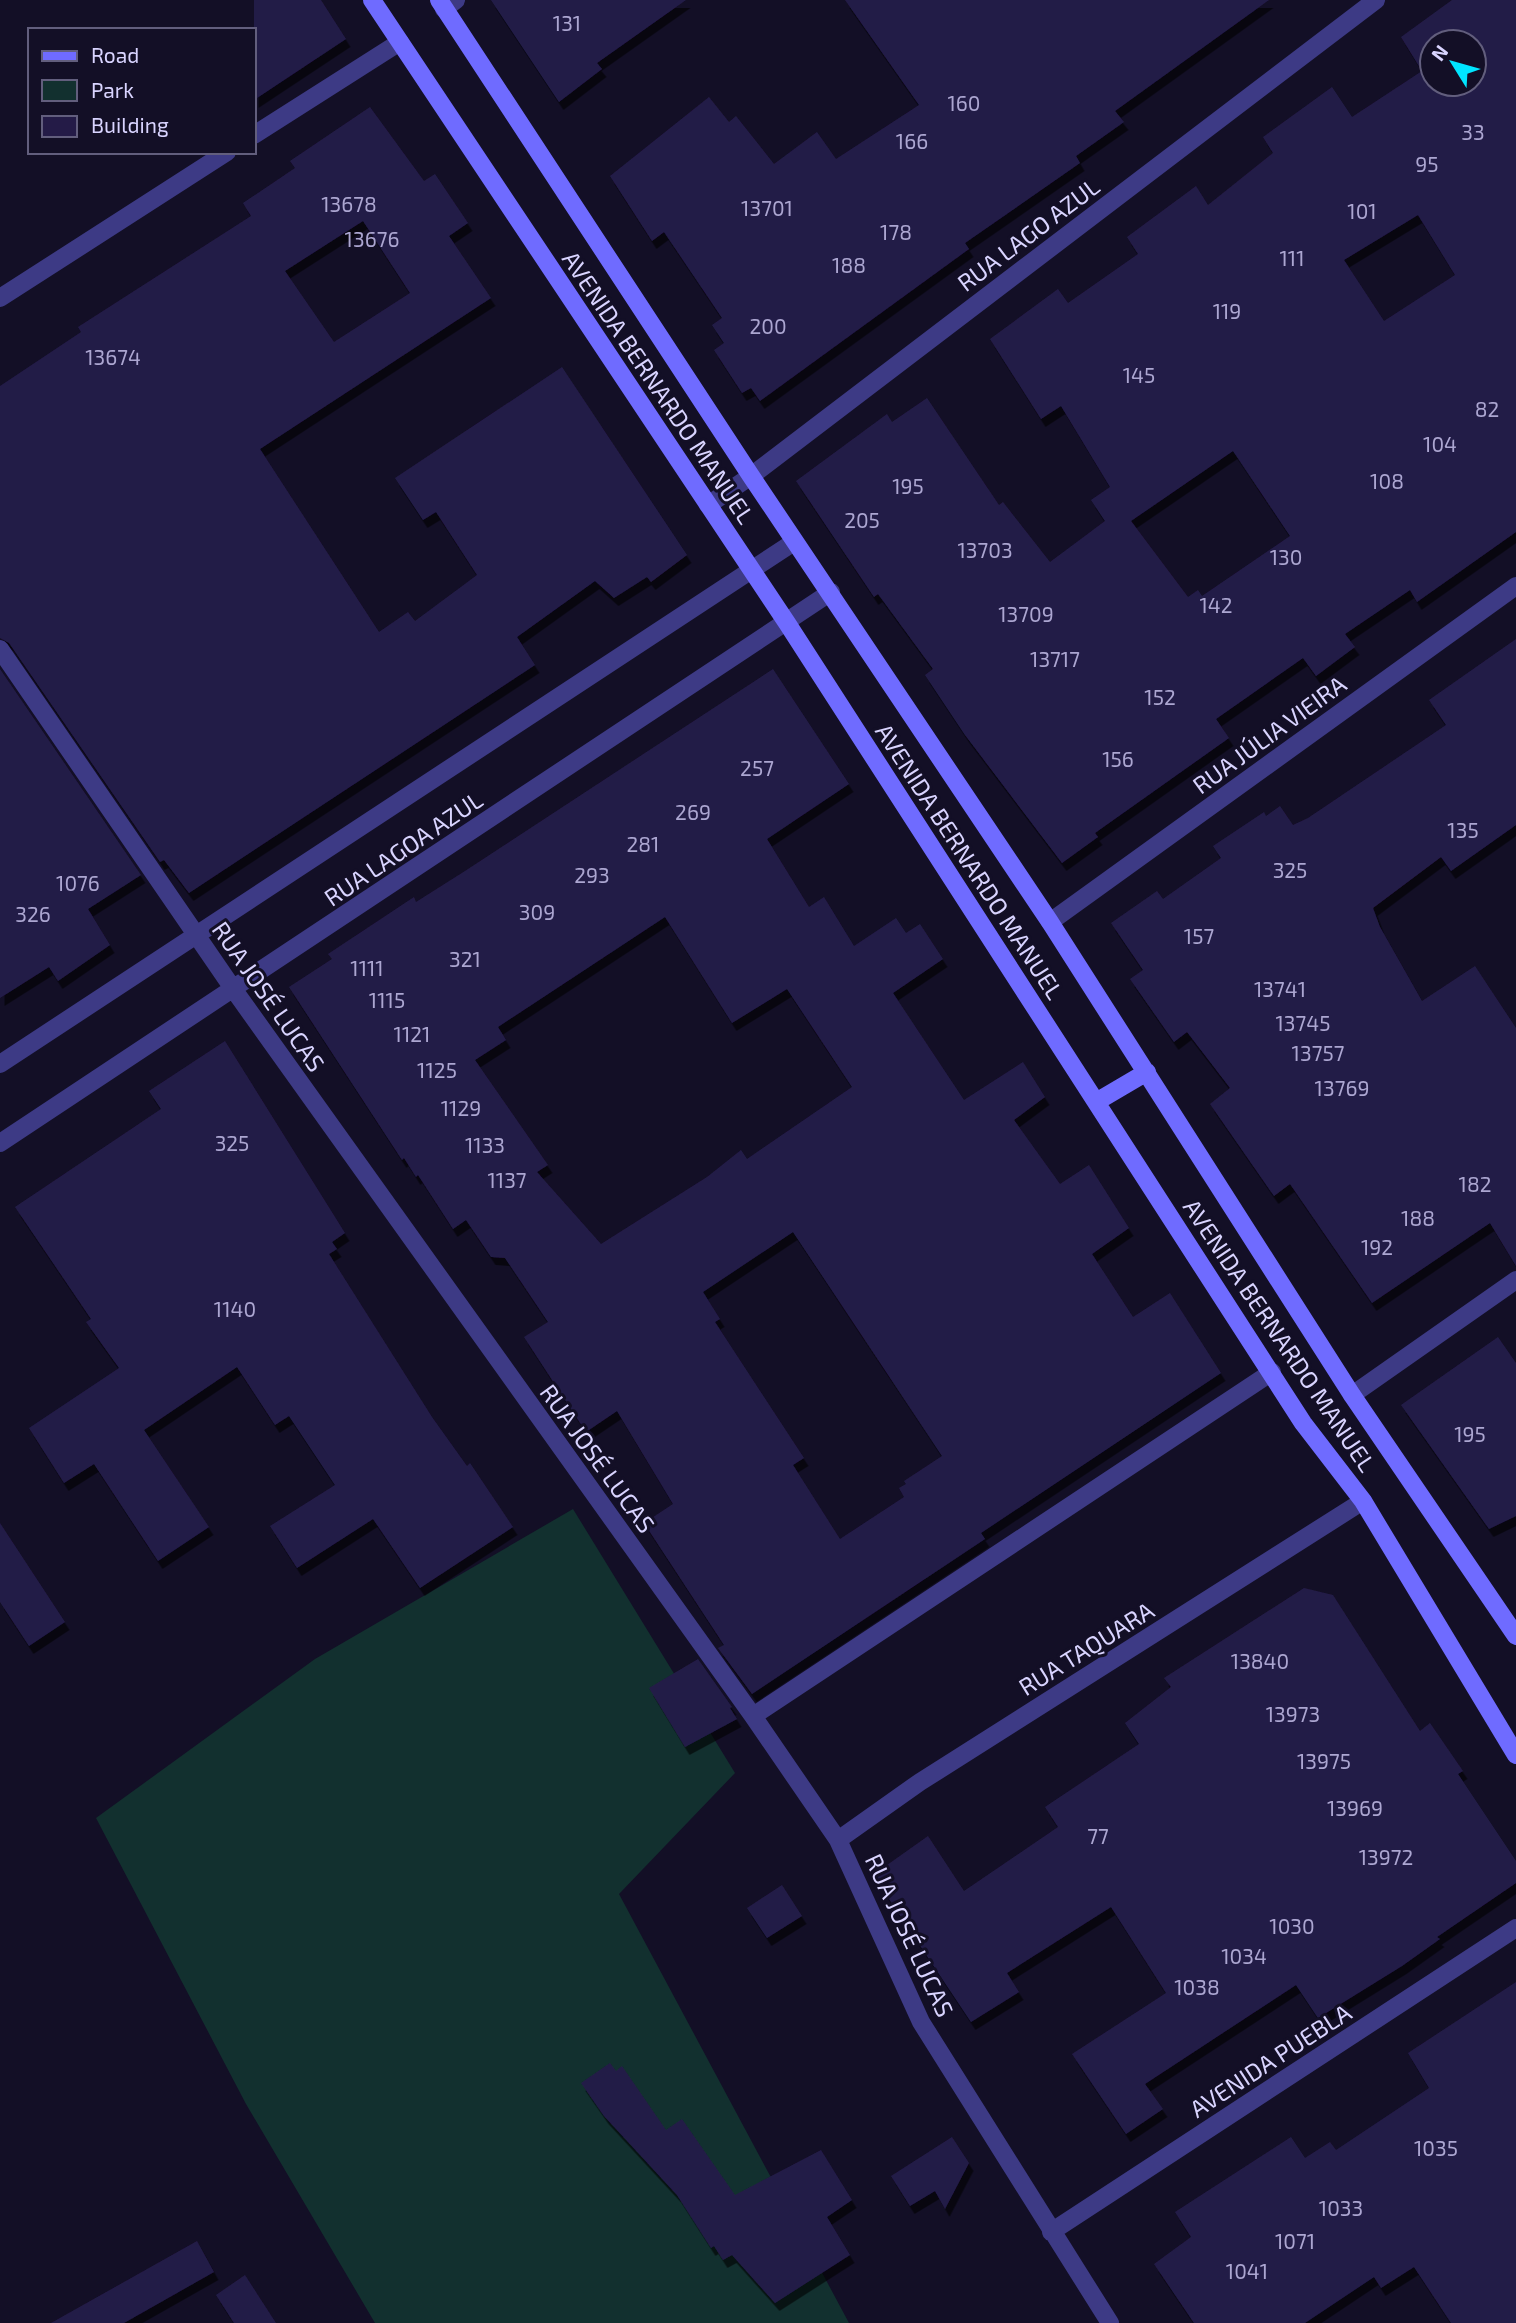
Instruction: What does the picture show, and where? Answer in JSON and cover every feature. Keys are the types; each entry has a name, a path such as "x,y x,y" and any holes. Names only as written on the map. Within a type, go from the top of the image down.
{"street":[{"name":"AVENIDA BERNARDO MANUEL","path":"372,0 787,622 1303,1423 1363,1501 1516,1755"},
{"name":"RUA LAGO AZUL","path":"708,505 751,477 1376,0"},
{"name":"AVENIDA BERNARDO MANUEL","path":"446,3 751,477 831,592 1050,922 1352,1395 1516,1636"},
{"path":"256,134 400,42"},
{"path":"0,298 225,154"},
{"name":"RUA LAGOA AZUL","path":"0,1064 794,542"},
{"name":"RUA JÚLIA VIEIRA","path":"1050,922 1516,586"},
{"name":"RUA LAGOA AZUL","path":"0,1143 831,592"},
{"name":"RUA JOSÉ LUCAS","path":"0,649 234,990 838,1840 921,2022 1110,2323"},
{"path":"1096,1102 1147,1072"},
{"path":"1352,1395 1516,1280"},
{"path":"753,1717 1272,1372"},
{"name":"RUA TAQUARA","path":"838,1840 920,1782 1363,1501"},
{"name":"AVENIDA PUEBLA","path":"1051,2232 1516,1928"}],"green space":[{"path":"573,1509 735,1773 619,1894 849,2323 375,2323 246,2104 96,1818 315,1659"}],"building":[{"path":"254,0 321,0 346,39 256,99"},
{"path":"491,0 686,0 597,63 602,69 559,102"},
{"path":"845,0 1269,0 1115,111 1124,122 1076,156 1080,163 965,243 969,249 760,401 751,388 742,393 714,350 724,343 712,325 722,318 664,232 652,241 610,176 709,97 729,122 736,116 774,164 817,132 836,159 919,105"},
{"path":"1452,0 1516,0 1516,532 1417,602 1410,590 1345,634 1355,647 1316,676 1303,658 1216,719 1229,738 1095,833 1098,837 1062,863 965,735 925,675 933,669 878,594 874,597 796,481 887,414 892,422 927,398 999,505 1003,502 1050,562 1105,521 1091,500 1110,487 1061,406 1041,419 990,339 1058,289 1068,303 1138,254 1127,237 1196,186 1208,205 1273,153 1263,137 1332,87 1352,117 1418,74 1418,98 1488,98 1488,28 1418,28 1418,65 1401,37","holes":["1418,215 1455,275 1384,321 1344,260","1233,451 1290,536 1202,596 1198,590 1188,597 1131,521"]},
{"path":"370,107 424,181 435,174 468,223 449,236 491,298 260,449 379,632 408,612 415,621 477,575 436,512 423,520 395,478 562,367 687,555 651,582 647,577 614,598 595,581 517,637 535,665 189,893 164,860 160,862 9,643 0,638 0,386 81,332 78,327 251,216 243,203 295,168 290,161","holes":["363,221 410,293 334,342 285,271"]},
{"path":"1516,639 1516,825 1451,871 1441,857 1373,908 1380,927 1422,1001 1475,966 1516,1028 1516,1266 1490,1223 1372,1303 1290,1184 1274,1196 1210,1104 1230,1088 1187,1032 1174,1042 1130,979 1143,970 1111,923 1157,891 1163,899 1221,858 1213,846 1264,812 1266,816 1280,806 1293,825 1308,818 1446,725 1429,700"},
{"path":"0,669 141,875 88,909 110,945 58,981 49,967 0,998"},
{"path":"773,669 849,784 767,839 809,907 824,897 854,946 896,918 906,933 920,924 943,959 893,993 964,1100 1023,1062 1045,1097 1014,1120 1060,1184 1089,1165 1129,1228 1092,1254 1133,1317 1170,1293 1221,1373 981,1533 985,1539 752,1694 718,1648 724,1645 644,1523 673,1504 617,1411 586,1432 524,1337 548,1322 505,1258 491,1257 466,1220 453,1229 418,1175 416,1177 404,1158 402,1160 289,987 332,959 328,954 414,897 416,902","holes":["665,917 732,1023 787,989 852,1087 747,1159 741,1150 707,1177 601,1244 537,1172 548,1165 475,1060 506,1040 498,1027","793,1232 942,1456 904,1481 906,1484 899,1488 904,1497 840,1539 793,1465 804,1458 715,1322 720,1319 703,1292"]},
{"path":"225,1041 345,1233 332,1242 337,1249 329,1254 432,1417 467,1466 470,1463 513,1527 420,1588 373,1519 297,1568 270,1526 335,1485 289,1416 275,1425 237,1367 144,1430 209,1527 158,1561 94,1464 64,1483 29,1428 119,1368 86,1322 91,1319 15,1207 161,1109 149,1091"},
{"path":"1498,1337 1516,1363 1516,1516 1489,1529 1401,1405"},
{"path":"0,1523 65,1622 29,1646 0,1602"},
{"path":"1304,1588 1333,1595 1420,1731 1430,1723 1463,1771 1458,1774 1516,1861 1516,1883 1437,1937 1440,1939 1402,1966 1318,2018 1296,1985 1145,2084 1163,2109 1126,2134 1072,2054 1166,1993 1111,1907 1007,1973 1019,1992 971,2022 873,1875 928,1836 964,1891 1058,1827 1045,1807 1139,1744 1125,1723 1171,1687 1164,1678"},
{"path":"698,1659 732,1707 730,1708 737,1719 685,1747 649,1688"},
{"path":"782,1885 802,1916 767,1938 747,1908"},
{"path":"1516,1982 1516,2323 1451,2323 1414,2267 1381,2288 1374,2277 1305,2323 1194,2323 1154,2264 1191,2237 1175,2212 1291,2137 1305,2158 1330,2142 1336,2150 1429,2088 1408,2053"},
{"path":"610,2063 616,2071 622,2066 666,2130 682,2119 735,2195 821,2150 852,2200 827,2217 850,2255 775,2303 732,2255 723,2260 714,2246 711,2248 677,2195 604,2116 581,2083"},
{"path":"952,2137 969,2163 945,2209 935,2191 910,2206 891,2176"},
{"path":"197,2241 214,2272 124,2323 51,2323"},
{"path":"245,2275 276,2323 234,2323 216,2295"}]}
